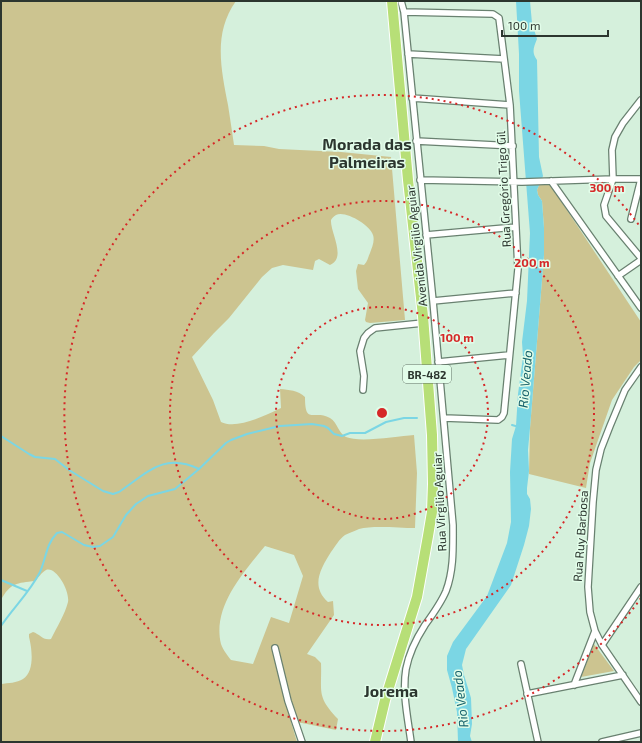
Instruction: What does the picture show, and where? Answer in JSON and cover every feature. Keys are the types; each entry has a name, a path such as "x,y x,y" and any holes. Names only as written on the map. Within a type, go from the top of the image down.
{"highway":[{"name":"BR-482","path":"375,742 385,700 417,597 432,512 433,484 432,435 423,322 408,180 392,1"}],"street":[{"name":"Avenida Virgilio Aguiar","path":"401,1 404,12 444,418"},
{"name":"Rua Gregório Trigo Gil","path":"404,12 494,14 499,18 510,105 518,269 504,413 498,420 444,418"},
{"path":"408,54 504,59"},
{"path":"412,98 510,105"},
{"path":"618,276 641,259 604,212 604,205 613,179 612,150 615,137 623,123 641,100"},
{"path":"416,141 513,146"},
{"path":"420,180 522,182 641,179 630,219"},
{"path":"551,181 641,308"},
{"path":"426,235 516,227"},
{"path":"433,301 516,293"},
{"path":"363,390 364,376 360,352 364,338 368,333 375,328 423,322"},
{"path":"438,362 509,355"},
{"name":"Rua Ruy Barbosa","path":"641,367 625,390 601,449 596,470 592,509 588,587 590,612 595,631 602,645 641,702"},
{"name":"Rua Virgilio Aguiar","path":"411,742 406,712 406,670 417,638 439,605 446,591 453,555 453,517 444,418"},
{"path":"602,645 641,587"},
{"path":"574,685 595,631"},
{"path":"275,648 288,701 302,742"},
{"path":"520,664 538,742"},
{"path":"528,694 623,675"},
{"path":"602,742 641,733"}],"shaded area":[{"path":"1,1 236,1 224,26 221,52 221,65 234,145 264,146 279,149 341,152 391,157 405,320 370,323 366,322 365,320 368,303 358,289 356,271 358,264 364,265 367,260 374,240 373,235 367,227 357,219 340,214 335,215 331,220 338,251 335,262 330,265 319,259 315,261 313,270 283,265 272,268 262,277 229,318 192,357 213,400 221,422 228,424 243,423 260,418 281,408 280,389 293,391 305,397 305,406 309,414 330,418 333,420 341,433 346,437 352,439 369,439 414,435 417,473 415,528 365,528 345,535 331,552 319,577 319,590 328,602 333,601 334,615 307,654 315,657 321,663 321,687 323,699 338,719 336,730 291,722 297,742 1,742 1,684 12,683 27,676 32,660 29,634 33,632 44,638 51,639 65,611 68,597 65,586 58,575 50,570 46,570 35,581 19,583 11,587 4,594 1,600","holes":["265,546 294,555 303,576 289,623 271,617 253,664 231,660 221,644 219,630 221,617 231,591"]},
{"path":"541,180 547,180 641,322 641,360 634,367 612,400 590,463 586,488 529,474 530,428 544,255 542,201 537,190"},
{"path":"594,644 614,671 581,677"}],"water":[{"name":"Rio Veado","path":"516,1 530,1 532,23 537,39 534,52 537,60 539,157 543,176 537,190 542,201 544,255 528,450 529,471 527,494 530,499 531,509 529,526 524,545 511,585 466,649 462,665 471,698 472,724 470,736 472,742 458,742 457,712 447,670 447,656 453,642 487,596 507,543 511,522 510,472 512,439 516,426 518,394 523,357 522,342 527,301 530,233 519,91 519,54"}],"waterway":[{"path":"1,626 36,579 53,537 57,533 62,532 84,545 93,547 100,546 113,537 126,515 136,504 148,496 175,489 231,440 247,434 280,426 312,424 324,426 334,434 342,436 350,433 365,433 386,422 404,418 417,418"},
{"path":"512,425 519,427"},
{"path":"1,436 35,457 55,459 69,470 103,491 113,494 119,492 147,472 165,464 186,464 199,469"},
{"path":"1,580 27,591"}],"district":[{"name":"Morada das Palmeiras","path":"367,152"},
{"name":"Jorema","path":"391,690"}]}
